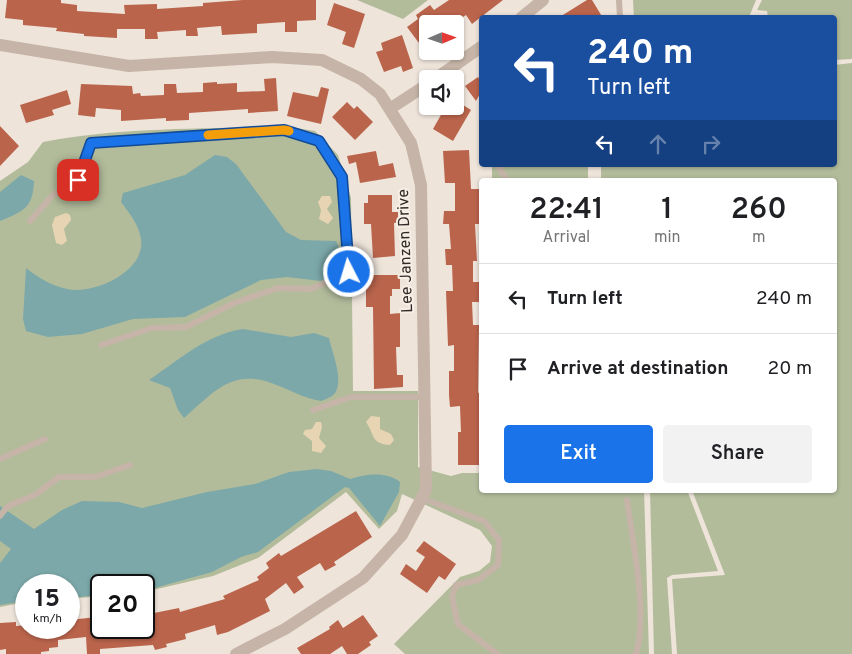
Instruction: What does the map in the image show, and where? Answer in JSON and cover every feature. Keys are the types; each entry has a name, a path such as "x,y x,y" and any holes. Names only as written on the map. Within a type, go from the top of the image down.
{"street":[{"path":"525,15 543,0"},
{"name":"Lee Janzen Drive","path":"0,47 129,66 272,57 322,60 361,79 380,94 411,143 421,186 426,490 402,535 363,578 285,628 236,654"},
{"path":"449,70 479,48"},
{"path":"390,108 419,90"}],"lane":[{"path":"619,0 620,15"},
{"path":"30,221 53,195 78,180 91,143 284,130 319,141 342,177 349,272 311,289 278,288 234,303 186,327 152,328 101,345"},
{"path":"497,167 506,178"},
{"path":"312,410 351,397 422,397"},
{"path":"0,459 45,439"},
{"path":"0,516 8,506 35,495 59,477 95,477 130,465"},
{"path":"426,500 484,521 500,540 498,565 478,580 456,585 452,597 458,624 497,654"},
{"path":"627,500 640,604 639,644 636,654"}],"green space":[{"path":"357,0 428,0 403,19"},
{"path":"633,0 756,0 750,15 634,15"},
{"path":"762,0 852,0 852,59 837,60 837,15 768,15 767,11 757,10"},
{"path":"852,63 852,654 677,654 672,579 725,575 693,493 837,493 837,178 601,178 601,167 837,167 837,65"},
{"path":"283,126 315,131 338,155 351,198 353,391 418,391 418,467 451,476 462,473 479,473 479,493 644,493 649,654 405,654 394,644 460,577 479,571 490,562 492,546 480,530 402,494 397,511 379,529 346,492 258,558 213,576 155,589 155,574 90,574 90,597 80,598 80,574 15,574 15,604 0,607 0,181 28,162 43,142 131,131"},
{"path":"492,167 588,167 588,178 492,178"},
{"path":"650,493 688,493 718,571 672,575 667,578 672,654 654,654"}],"sand":[{"path":"322,196 330,196 332,202 327,209 333,218 328,224 319,219 321,210 318,202"},
{"path":"66,213 70,215 71,220 64,229 67,241 62,245 56,243 52,225 55,217"},
{"path":"371,416 380,417 380,429 391,434 394,440 390,445 379,443 374,438 366,422"},
{"path":"316,422 321,422 322,427 319,438 326,446 321,453 312,451 312,441 303,434 305,430 312,429"}],"water":[{"path":"215,155 227,157 236,164 286,232 301,240 336,241 341,253 338,267 333,275 321,281 287,277 261,280 185,317 133,319 82,334 48,337 26,331 23,319 26,268 45,281 67,289 90,288 116,279 135,262 140,251 141,239 134,220 121,202 123,193 185,175"},
{"path":"21,175 34,181 32,197 21,211 0,221 0,192"},
{"path":"243,329 291,337 314,333 329,338 338,374 335,393 321,401 274,384 246,379 224,385 184,418 178,410 170,388 149,380 204,342 229,332"},
{"path":"317,469 331,471 350,479 376,474 389,476 400,482 399,492 380,526 349,488 345,487 258,552 241,557 212,572 155,588 155,574 90,574 90,596 80,597 80,574 15,574 15,603 0,605 0,563 11,549 0,541 0,506 34,529 62,510 82,501 119,502 142,508 207,492 255,484 289,472"}],"building":[{"path":"7,0 61,0 61,3 77,5 77,11 125,14 124,5 157,4 157,9 203,6 203,3 243,0 316,0 316,20 297,21 297,32 285,32 285,22 257,24 257,33 222,35 221,26 197,28 198,36 186,36 186,30 157,32 158,39 145,39 145,29 117,29 117,38 84,36 84,34 56,31 57,28 23,25 23,20 5,18"},
{"path":"449,0 503,0 484,15 479,15 479,19 472,24 466,15 419,15 419,43 407,27 418,19 416,15 430,5 434,10"},
{"path":"587,0 592,0 601,15 563,15"},
{"path":"334,3 365,14 354,48 342,44 346,32 327,25"},
{"path":"402,35 413,68 403,72 401,66 384,72 376,52 383,50 381,43"},
{"path":"478,77 479,96 476,101 465,86"},
{"path":"276,78 278,111 248,113 248,109 189,113 189,120 166,121 166,118 121,121 121,110 96,108 95,117 78,115 81,84 132,86 133,94 140,93 141,96 164,95 164,84 176,84 177,93 203,92 203,83 217,82 217,84 237,83 237,92 265,91 264,79"},
{"path":"321,87 329,89 321,124 287,116 293,92 318,97"},
{"path":"67,90 71,104 52,110 54,115 26,123 20,105"},
{"path":"347,102 354,109 357,106 373,122 355,140 332,117"},
{"path":"464,106 471,110 453,141 433,129 441,115 464,115"},
{"path":"0,126 19,146 0,166"},
{"path":"469,150 471,189 479,189 479,224 475,224 477,261 473,261 473,282 479,282 479,302 472,302 473,325 479,325 479,465 458,465 458,432 461,432 460,406 450,407 449,371 454,371 454,345 448,346 446,291 453,291 452,265 446,265 445,249 451,249 449,224 443,224 444,211 455,211 455,183 445,183 443,151"},
{"path":"376,151 379,166 393,163 396,177 360,183 356,162 349,164 347,156"},
{"path":"368,195 392,195 392,212 398,212 398,223 394,223 395,256 373,258 371,224 364,224 364,203 368,203"},
{"path":"366,275 400,275 400,289 392,289 392,296 390,296 390,314 400,313 400,347 396,347 397,375 403,375 403,387 374,389 373,307 366,307"},
{"path":"356,511 372,537 334,562 336,565 325,571 320,563 297,577 304,587 294,594 286,583 265,599 270,611 228,632 217,635 215,625 185,634 186,639 166,644 167,647 155,650 153,645 100,649 100,654 87,654 86,637 80,638 80,619 90,618 90,639 155,639 155,613 179,608 180,612 225,599 223,596 259,580 257,577 269,568 266,563 279,553 281,556"},
{"path":"424,541 456,564 445,580 439,576 427,593 400,574 406,564 416,571 425,557 416,551"},
{"path":"363,615 378,636 369,642 371,645 358,654 347,654 342,646 330,654 301,654 297,648 330,629 329,627 338,620 343,628"},
{"path":"15,622 15,639 67,639 58,640 58,647 49,648 49,651 41,652 41,654 6,654 6,649 0,650 0,623"}],"slow traffic":[{"path":"208,135 289,131"}],"route":[{"path":"78,180 91,143 284,130 319,141 342,177 349,272"}]}
